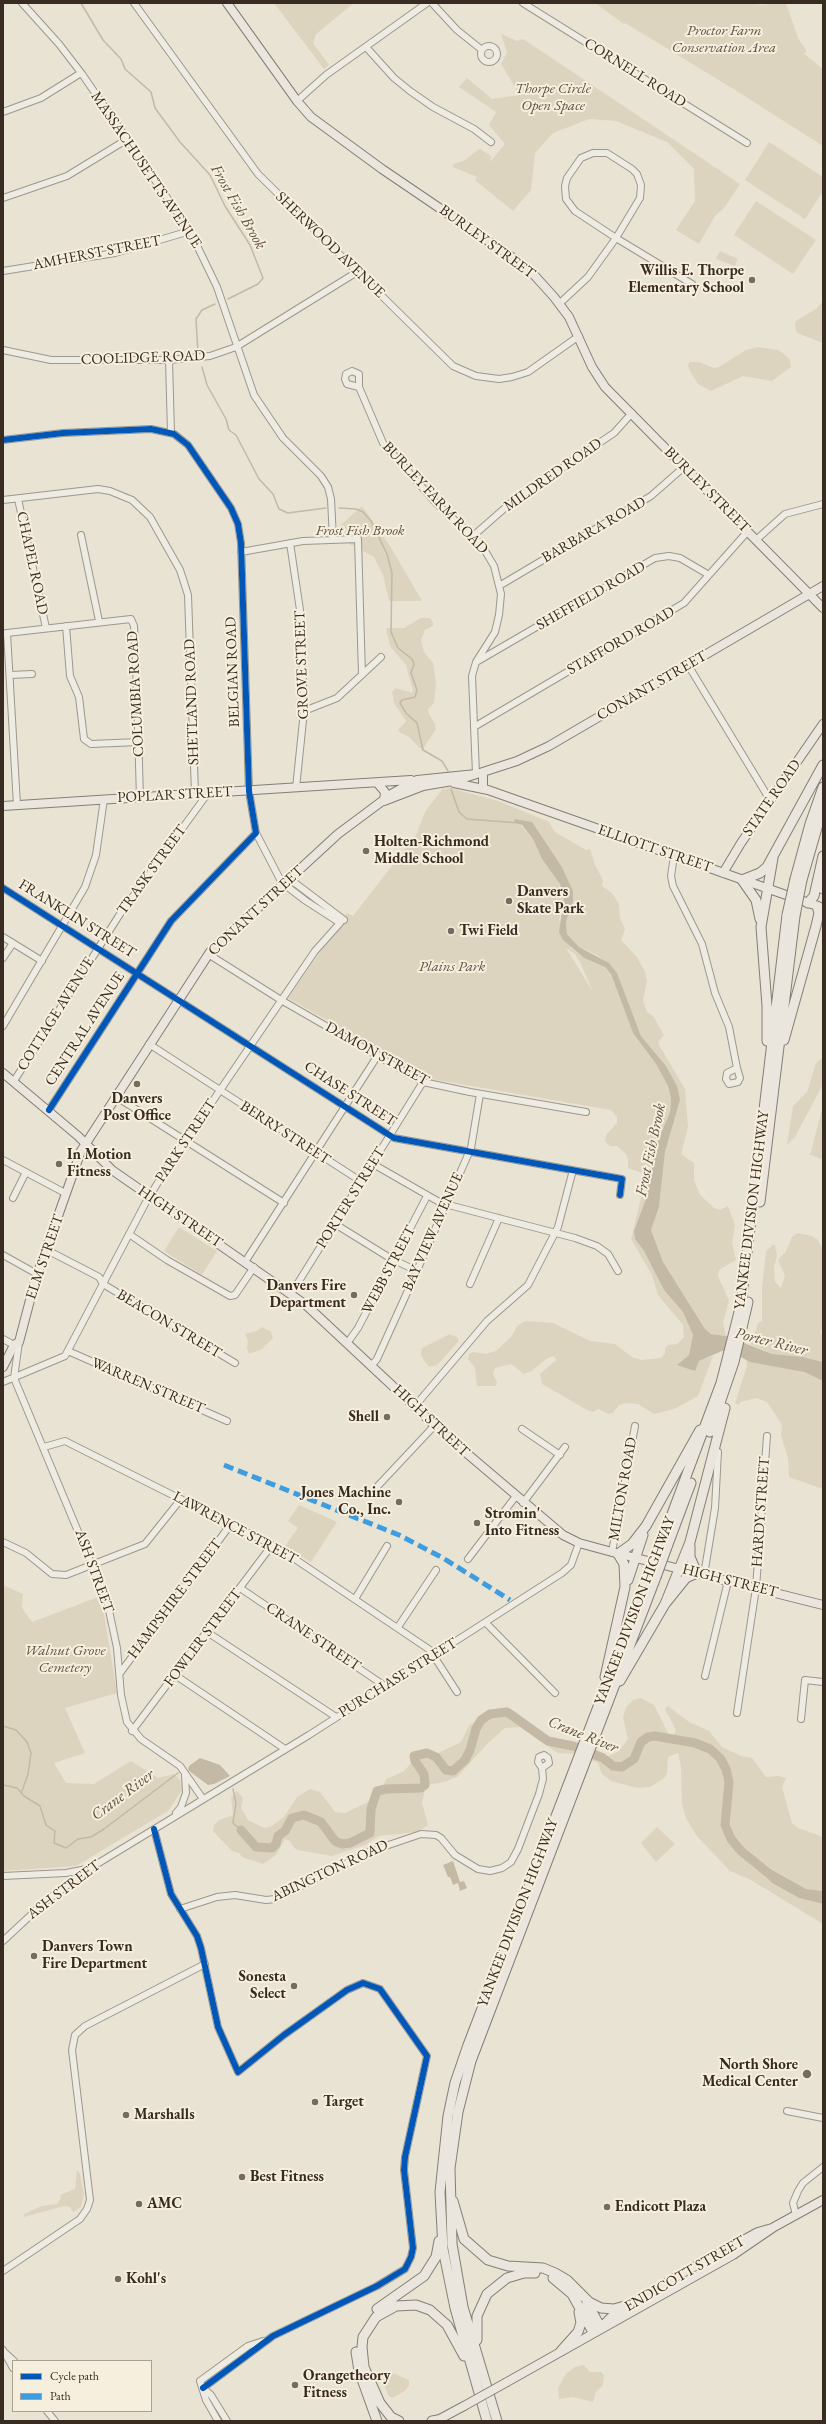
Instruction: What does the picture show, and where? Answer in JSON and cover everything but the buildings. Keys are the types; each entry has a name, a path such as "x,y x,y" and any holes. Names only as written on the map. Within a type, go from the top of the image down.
{"highway":[{"path":"766,1096 767,1006 761,927 756,900 742,880 762,872 773,858 823,764"},
{"name":"YANKEE DIVISION HIGHWAY","path":"738,1334 747,1268 766,1096 791,916 810,824 823,787"},
{"name":"YANKEE DIVISION HIGHWAY","path":"798,879 823,807"},
{"path":"808,903 814,896 823,856"},
{"path":"761,927 773,858"},
{"path":"818,873 823,889"},
{"path":"769,1130 776,1103 786,1030 813,939 820,907"},
{"name":"YANKEE DIVISION HIGHWAY","path":"664,1547 731,1361 751,1283 769,1130 791,916"},
{"path":"813,939 823,928"},
{"name":"YANKEE DIVISION HIGHWAY","path":"487,2421 448,2283 441,2225 440,2192 443,2144 455,2083 468,2045 588,1743 730,1377 731,1361"},
{"path":"665,1604 690,1542 724,1409 730,1377"},
{"path":"614,1675 622,1653 625,1588 625,1566 615,1553 632,1544 646,1526 713,1408"},
{"path":"625,1588 646,1526"},
{"path":"622,1653 686,1578 701,1574 690,1557 690,1542"},
{"name":"YANKEE DIVISION HIGHWAY","path":"497,2421 459,2287 452,2244 450,2183 452,2151 458,2112 471,2061 580,1763"},
{"path":"450,2183 464,2239 472,2249 488,2260 500,2264 549,2270 568,2280 597,2330"},
{"path":"377,2421 357,2364 357,2344 361,2328 377,2309 424,2276 436,2257 441,2225"},
{"path":"481,2367 476,2331 477,2316 487,2294 501,2282 520,2274 538,2273 557,2280 579,2297 595,2306 608,2310 635,2303"},
{"path":"561,2350 571,2341 580,2327 579,2297"},
{"path":"391,2421 368,2377 362,2347 363,2337 371,2322 389,2308 416,2305 437,2315 447,2325 472,2372"},
{"path":"373,2409 380,2421"},
{"path":"385,2411 399,2421"}],"main road":[{"name":"BURLEY STREET","path":"227,3 297,101 324,128 516,260 535,276 560,304 579,336 596,376 605,388 632,413 823,608"},
{"name":"CONANT STREET","path":"384,801 423,786 451,783 517,761 549,746 823,586"},
{"name":"STATE ROAD","path":"723,873 770,800 823,724"},
{"name":"CONANT STREET","path":"85,1144 208,954 342,831 401,787 416,780 479,773"},
{"path":"479,773 485,788"},
{"name":"ELLIOTT STREET","path":"455,775 467,777 485,788"},
{"name":"POPLAR STREET","path":"3,806 375,784 416,780"},
{"name":"ELLIOTT STREET","path":"451,783 485,788 820,907"},
{"name":"POPLAR STREET","path":"375,784 401,787 423,786"},
{"path":"375,784 385,792 384,801"},
{"name":"HIGH STREET","path":"3,1073 49,1110 112,1170 291,1294 348,1342 435,1425 523,1503 556,1530 579,1543 823,1605"},
{"name":"ELM STREET","path":"3,1368 16,1344 45,1249 66,1197 65,1193 85,1144"},
{"name":"ENDICOTT STREET","path":"435,2421 507,2382 597,2330 614,2323 733,2255 774,2227 823,2200"},
{"name":"ENDICOTT STREET","path":"597,2330 611,2317 718,2253 758,2232 774,2227"}],"street":[{"name":"MASSACHUSETTS AVENUE","path":"22,3 59,44 190,231 216,287 254,395 267,418 289,445 322,476 328,487 332,499 333,539"},
{"name":"SHERWOOD AVENUE","path":"134,3 258,174 439,353 454,366 476,376 498,379 528,372 579,336"},
{"path":"297,101 326,75 427,3"},
{"path":"432,3 457,30 482,50"},
{"name":"CORNELL ROAD","path":"523,3 747,143"},
{"path":"366,47 394,78 410,91 433,107 480,133 491,142"},
{"path":"4,111 41,98 80,73"},
{"path":"3,198 67,176 126,140"},
{"path":"560,304 588,277 616,238 640,198 642,185 637,174 632,169 607,153 587,154 581,158 567,178 565,186 566,199 575,211 616,238 692,284"},
{"name":"AMHERST STREET","path":"3,271 114,253 154,243 190,231"},
{"name":"COOLIDGE ROAD","path":"3,350 51,360 170,360 210,356 236,347 357,272"},
{"path":"3,440 89,431 151,429 171,433 170,360"},
{"name":"BURLEY FARM ROAD","path":"359,387 383,443 437,504 473,536 489,554 499,586 499,615 494,632 476,662 472,676 474,727 479,773"},
{"name":"MILDRED ROAD","path":"473,536 514,500 614,433 632,413"},
{"name":"BELGIAN ROAD","path":"171,433 182,438 188,445 231,508 238,524 241,552 249,791"},
{"name":"BARBARA ROAD","path":"499,586 651,496 684,467"},
{"name":"SHETLAND ROAD","path":"3,500 98,489 110,491 132,500 150,517 180,570 188,595 195,794"},
{"name":"CHAPEL ROAD","path":"18,498 46,628"},
{"path":"756,540 785,514 823,504"},
{"name":"STAFFORD ROAD","path":"474,727 684,603 748,531"},
{"path":"81,535 99,621"},
{"path":"241,552 290,543 333,539 358,539 362,675"},
{"name":"GROVE STREET","path":"290,543 300,605 304,711 296,788"},
{"name":"SHEFFIELD ROAD","path":"476,662 655,558 669,556 680,558 709,574"},
{"name":"COLUMBIA ROAD","path":"5,634 128,618 133,621 139,742 140,798"},
{"path":"66,626 70,676 79,696 84,739 91,744 139,742"},
{"path":"5,634 10,675 17,805"},
{"path":"304,711 337,698 381,656"},
{"path":"688,665 770,800"},
{"path":"10,675 32,674"},
{"path":"249,791 256,833 285,883"},
{"name":"TRASK STREET","path":"98,948 132,896 208,793"},
{"path":"3,1026 64,925 92,871 104,799"},
{"name":"CENTRAL AVENUE","path":"49,1110 175,916 256,833"},
{"path":"674,856 672,876 673,886 707,958 715,993 729,1027 737,1068"},
{"name":"PARK STREET","path":"3,1382 58,1360 68,1351 149,1196 315,951 342,922 300,897 285,883"},
{"name":"FRANKLIN STREET","path":"3,888 64,925 178,999"},
{"path":"3,937 42,962"},
{"path":"3,958 13,943"},
{"name":"COTTAGE AVENUE","path":"14,1081 98,948"},
{"name":"DAMON STREET","path":"208,954 281,1000 423,1082 480,1094 586,1112"},
{"name":"CHASE STREET","path":"178,999 344,1106 390,1135 401,1140 622,1179 620,1195"},
{"name":"BERRY STREET","path":"149,1044 219,1091 362,1182"},
{"path":"245,1262 316,1153 344,1106 378,1056"},
{"name":"PORTER STREET","path":"291,1294 423,1082"},
{"name":"BAY VIEW AVENUE","path":"372,1365 377,1359 469,1152 480,1094"},
{"path":"115,1096 284,1203"},
{"path":"3,1160 65,1193"},
{"path":"373,1164 427,1196 446,1204 555,1232 601,1248 618,1271"},
{"path":"415,1406 492,1316 528,1285 561,1220 573,1170"},
{"path":"13,1198 26,1172"},
{"name":"WEBB STREET","path":"348,1342 358,1328 427,1196"},
{"path":"470,1284 499,1218"},
{"path":"335,1224 393,1259 417,1271"},
{"path":"129,1234 167,1260 230,1296 235,1294 254,1268"},
{"name":"BEACON STREET","path":"45,1249 99,1277 103,1284 234,1363"},
{"path":"3,1255 37,1274"},
{"path":"3,1339 16,1344 14,1378"},
{"name":"WARREN STREET","path":"68,1351 228,1420"},
{"name":"ASH STREET","path":"3,1941 27,1916 92,1867 203,1799 175,1762 144,1742 132,1731 125,1718 110,1611 94,1564 14,1378"},
{"path":"375,1489 435,1425"},
{"name":"MILTON ROAD","path":"615,1553 634,1426"},
{"path":"522,1429 560,1455"},
{"name":"HARDY STREET","path":"737,1713 756,1588 767,1436"},
{"name":"LAWRENCE STREET","path":"44,1447 65,1441 272,1545 430,1650 457,1692"},
{"path":"523,1503 565,1447"},
{"path":"701,1574 715,1515 718,1452"},
{"path":"468,1559 516,1496"},
{"path":"3,1542 26,1553 56,1576 66,1575 145,1544 181,1499"},
{"name":"HAMPSHIRE STREET","path":"120,1674 231,1524"},
{"name":"PURCHASE STREET","path":"203,1799 285,1750 562,1573 571,1565 579,1543"},
{"name":"FOWLER STREET","path":"132,1731 272,1545"},
{"path":"355,1599 387,1546"},
{"path":"398,1628 436,1570"},
{"path":"705,1676 728,1581"},
{"name":"CRANE STREET","path":"240,1588 385,1686"},
{"path":"486,1622 556,1693"},
{"path":"207,1632 336,1717"},
{"path":"175,1675 285,1750"},
{"path":"801,1719 806,1680 823,1682"},
{"name":"ABINGTON ROAD","path":"180,1909 217,1897 235,1895 266,1900 275,1899 371,1851 421,1834 436,1835 441,1838 455,1855 478,1869 490,1871 502,1868 511,1862 518,1850 539,1794 543,1779 542,1768"},
{"name":"ASH STREET","path":"170,1819 181,1808 184,1800 187,1786 184,1772"},
{"path":"154,1829 166,1880 171,1894 197,1936 205,1964 218,2027 238,2072 284,2035 347,1990 363,1983 380,1989 427,2056 410,2125 404,2164 413,2248 409,2263 405,2269 396,2276 268,2340 248,2346 200,2381 206,2400 218,2421"},
{"path":"3,1876 81,1872 92,1867"},
{"path":"66,1873 67,1886"},
{"path":"3,2271 80,2219 87,2209 90,2200 72,2050 75,2035 86,2026 205,1964"},
{"path":"787,2111 823,2118"},
{"path":"796,2215 794,2203 798,2191 803,2183 823,2167"},
{"path":"203,2388 268,2340"},
{"path":"3,2350 13,2360"},
{"path":"3,2350 12,2366"},
{"path":"203,2388 211,2395 227,2421"},
{"path":"48,2412 53,2421"}],"green space":[{"path":"274,3 354,3 316,34 313,43 329,65 324,69"},
{"name":"Proctor Farm Conservation Area","path":"595,3 752,3 760,5 786,3 798,38 806,50 806,53 803,53 823,69 823,146 732,88 625,23 624,24"},
{"name":"Thorpe Circle Open Space","path":"501,34 517,41 523,39 740,184 725,207 715,216 699,244 676,230 695,201 694,169 667,142 616,121 589,119 553,133 535,153 531,190 513,211 475,180 477,177 453,167 453,164 463,161 480,149 491,156 490,162 505,144 489,125 496,112 459,87 467,78 492,99 520,95 501,64 507,52"},
{"path":"769,142 823,177 823,191 805,219 745,180"},
{"path":"756,201 816,240 793,274 734,235"},
{"path":"720,251 738,259 735,266 716,259"},
{"path":"823,301 823,343 797,333 795,326 796,321 816,309"},
{"path":"758,347 778,350 790,360 791,367 772,381 743,376 711,391 698,384 688,365 690,362 699,362 714,368 719,367 746,350"},
{"name":"Frost Fish Brook","path":"362,506 390,546 422,601 389,601 383,575 374,557 331,534"},
{"path":"421,618 430,618 433,623 433,626 425,630 421,640 424,652 433,663 436,683 434,703 428,709 436,729 423,749 421,749 409,737 398,730 406,721 394,703 392,692 396,688 412,693 413,690 406,665 390,646 386,628 404,628"},
{"name":"Plains Park","path":"447,787 498,801 549,822 554,831 560,835 586,850 590,849 595,865 603,880 602,886 612,893 619,904 620,918 625,929 621,940 637,957 645,972 647,981 643,1000 647,1012 653,1016 664,1035 658,1042 659,1045 685,1089 688,1127 681,1154 694,1163 694,1180 700,1195 714,1208 720,1210 728,1206 735,1225 732,1243 736,1260 719,1270 718,1276 729,1301 723,1322 726,1336 711,1334 705,1329 663,1262 651,1230 659,1207 665,1152 680,1100 666,1066 641,1036 617,973 597,955 579,947 567,934 566,921 573,902 573,891 562,867 532,823 515,819 533,839 542,859 560,884 564,898 559,920 571,948 584,958 605,967 611,974 633,1033 656,1064 668,1086 671,1098 670,1112 654,1150 654,1157 647,1178 647,1196 634,1231 635,1239 644,1251 664,1290 683,1312 693,1335 690,1354 677,1365 696,1367 699,1361 713,1356 698,1396 674,1409 654,1414 638,1404 627,1403 619,1405 613,1413 609,1414 598,1409 593,1412 589,1411 542,1384 540,1374 556,1360 554,1356 546,1359 532,1371 524,1374 511,1364 495,1368 493,1374 497,1382 496,1386 477,1386 475,1368 468,1359 469,1354 473,1352 486,1354 496,1351 512,1336 517,1326 525,1321 553,1323 590,1341 615,1344 632,1357 641,1360 661,1358 665,1353 665,1348 668,1345 677,1344 684,1337 683,1325 658,1295 652,1275 631,1239 645,1182 642,1173 628,1168 628,1159 626,1154 617,1146 610,1146 605,1141 606,1135 617,1123 617,1117 611,1110 431,1079 288,998 347,913 353,916 416,835 425,812 443,788 446,790","holes":["566,948 575,954 581,964 593,992"]},
{"path":"823,1057 823,1084 795,1137 787,1145 793,1106 807,1092 816,1063"},
{"path":"823,1105 823,1160 809,1154 811,1152"},
{"path":"179,1227 217,1251 202,1275 164,1251"},
{"path":"797,1233 812,1236 818,1240 823,1251 823,1330 820,1331 823,1336 823,1362 803,1357 772,1354 745,1342 753,1338 758,1323 762,1321 762,1288 766,1251 775,1245 777,1256 774,1267 775,1282 781,1288 785,1276 778,1260 786,1251 792,1237"},
{"path":"262,1327 271,1332 273,1338 262,1349 249,1354 247,1348 248,1341 245,1334 257,1331"},
{"path":"450,1334 458,1338 458,1342 437,1365 429,1367 421,1356 422,1348"},
{"path":"746,1360 801,1371 823,1381 823,1489 789,1477 788,1458 781,1435 782,1425 767,1402 756,1398 741,1402 738,1405 735,1403 747,1366"},
{"path":"299,1505 337,1522 311,1562 285,1546 298,1528 288,1521"},
{"name":"Walnut Grove Cemetery","path":"3,1585 23,1594 22,1608 32,1622 101,1596 117,1693 65,1708 85,1753 54,1763 66,1783 94,1784 131,1761 158,1778 174,1774 180,1780 182,1790 168,1811 76,1866 3,1871"},
{"path":"641,1698 654,1705 670,1737 674,1735 676,1730 665,1709 668,1706 689,1722 709,1731 722,1747 741,1756 752,1758 766,1777 778,1776 786,1778 782,1787 792,1823 798,1828 823,1837 823,1891 806,1889 763,1864 772,1883 799,1898 823,1904 823,1924 751,1880 730,1871 696,1835 686,1818 682,1804 681,1767 678,1753 668,1757 667,1774 664,1778 650,1787 638,1788 611,1781 602,1774 598,1763 578,1754 558,1753 520,1727 505,1728 489,1742 457,1777 444,1782 426,1785 422,1803 428,1825 417,1832 379,1836 365,1845 332,1856 298,1850 294,1848 290,1841 285,1839 276,1855 263,1864 242,1857 239,1853 232,1851 213,1831 214,1825 219,1820 233,1815 231,1797 237,1791 243,1798 241,1808 248,1820 264,1828 270,1827 284,1817 297,1797 310,1789 320,1792 335,1812 345,1813 368,1802 376,1791 382,1788 386,1779 403,1772 415,1759 434,1755 461,1742 469,1726 486,1713 498,1709 515,1711 536,1730 550,1739 572,1744 598,1756 609,1756 619,1751 628,1739 623,1717 627,1706 633,1700"},
{"path":"657,1827 675,1844 656,1862 641,1843"},
{"path":"77,2170 80,2174 84,2194 81,2207 73,2212 70,2207 64,2206 24,2217 24,2214 42,2206 57,2204 61,2198 60,2195 75,2189"},
{"path":"584,2365 590,2372 601,2372 604,2375 603,2385 596,2392 593,2402 573,2397 559,2399 558,2388 566,2374 575,2367"},
{"path":"390,2372 409,2380 409,2386 405,2391 392,2398 388,2395 383,2381 385,2374"}],"shaded area":[{"path":"515,819 532,822 562,867 573,891 573,902 566,921 567,934 579,947 609,963 617,973 641,1036 666,1066 677,1086 680,1100 665,1152 659,1207 651,1230 663,1262 705,1329 711,1334 726,1336 772,1354 803,1357 823,1362 823,1381 804,1372 750,1362 732,1352 722,1351 699,1361 695,1371 677,1365 689,1355 693,1335 683,1312 664,1290 644,1251 635,1239 634,1231 647,1196 647,1178 654,1157 654,1150 670,1112 671,1098 668,1086 656,1064 633,1033 611,974 605,967 584,958 563,940 559,932 564,898 560,884 542,859 533,839 522,825 514,822"},
{"path":"200,1758 220,1765 230,1776 214,1784 208,1785 188,1770 189,1766"},
{"path":"453,1861 460,1882 464,1881 467,1888 460,1891 458,1883 453,1885 443,1865"},
{"path":"760,1863 806,1889 823,1891 823,1904 799,1898 772,1883 755,1865"}],"waterway":[{"name":"Frost Fish Brook","path":"81,3 103,40 121,59 125,69 151,92 155,108 180,142 210,175 225,206 250,245 263,278 258,284 228,299"},
{"name":"Frost Fish Brook","path":"198,353 196,319 202,310 215,304"},
{"name":"Frost Fish Brook","path":"202,367 207,385 226,419 229,430 236,435 259,479 273,494 279,509 288,513 326,508"},
{"name":"Frost Fish Brook","path":"339,508 356,509 363,512 371,521 387,554 392,573 391,632 398,648 412,659 414,664 411,673 417,690 415,697 402,700 400,703 406,713 417,723 423,750 442,761 448,771"},
{"name":"Frost Fish Brook","path":"451,789 459,812 467,819 519,823"},
{"name":"Crane River","path":"241,1830 256,1847 272,1848 276,1844 278,1836 285,1831 292,1818 304,1815 321,1822 335,1841 342,1844 350,1843 370,1833 371,1809 377,1791 386,1789 421,1788 425,1785 424,1774 415,1761 414,1756 427,1753 436,1757 446,1770 453,1771 465,1760 470,1750 476,1729 481,1720 490,1714 507,1712 548,1741 573,1746 603,1758 613,1766 622,1767 634,1759 641,1742 648,1737 655,1736 695,1743 710,1749 720,1758 726,1769 729,1782 725,1825 731,1839 741,1851 767,1872"},
{"path":"3,1726 16,1730 27,1742 31,1753 28,1774 22,1791"},
{"name":"Crane River","path":"3,1785 17,1788 24,1796 40,1806 46,1825 55,1831 54,1843 66,1848 78,1839 91,1837 104,1829 178,1773"},
{"name":"Crane River","path":"233,1789 236,1803 233,1823 241,1830"}],"marked path":[{"path":"224,1465 399,1535 443,1558 510,1600"}],"cycle path":[{"path":"3,440 63,433 151,429 174,434 188,445 231,508 238,524 241,543 249,791 256,833 171,921 49,1110"},
{"path":"3,888 394,1138 622,1179 620,1195"},
{"path":"154,1829 171,1894 197,1936 218,2027 238,2072 284,2035 347,1990 363,1983 380,1989 427,2056 405,2157 404,2170 413,2248 411,2257 405,2269 377,2286 273,2336 203,2388"}],"place":[{"name":"Willis E. Thorpe Elementary School","path":"752,280"},
{"name":"Holten-Richmond Middle School","path":"366,851"},
{"name":"Danvers Skate Park","path":"509,901"},
{"name":"Twi Field","path":"451,931"},
{"name":"Danvers Post Office","path":"137,1084"},
{"name":"In Motion Fitness","path":"59,1164"},
{"name":"Danvers Fire Department","path":"354,1295"},
{"name":"Shell","path":"387,1417"},
{"name":"Jones Machine Co., Inc.","path":"399,1502"},
{"name":"Stromin' Into Fitness","path":"477,1523"},
{"name":"Danvers Town Fire Department","path":"34,1956"},
{"name":"Sonesta Select","path":"294,1986"},
{"name":"North Shore Medical Center","path":"807,2074"},
{"name":"Target","path":"315,2102"},
{"name":"Marshalls","path":"126,2115"},
{"name":"Best Fitness","path":"242,2177"},
{"name":"AMC","path":"139,2204"},
{"name":"Endicott Plaza","path":"607,2207"},
{"name":"Kohl's","path":"118,2279"},
{"name":"Orangetheory Fitness","path":"295,2385"}],"water label":[{"name":"Porter River","path":"771,1342"}]}
